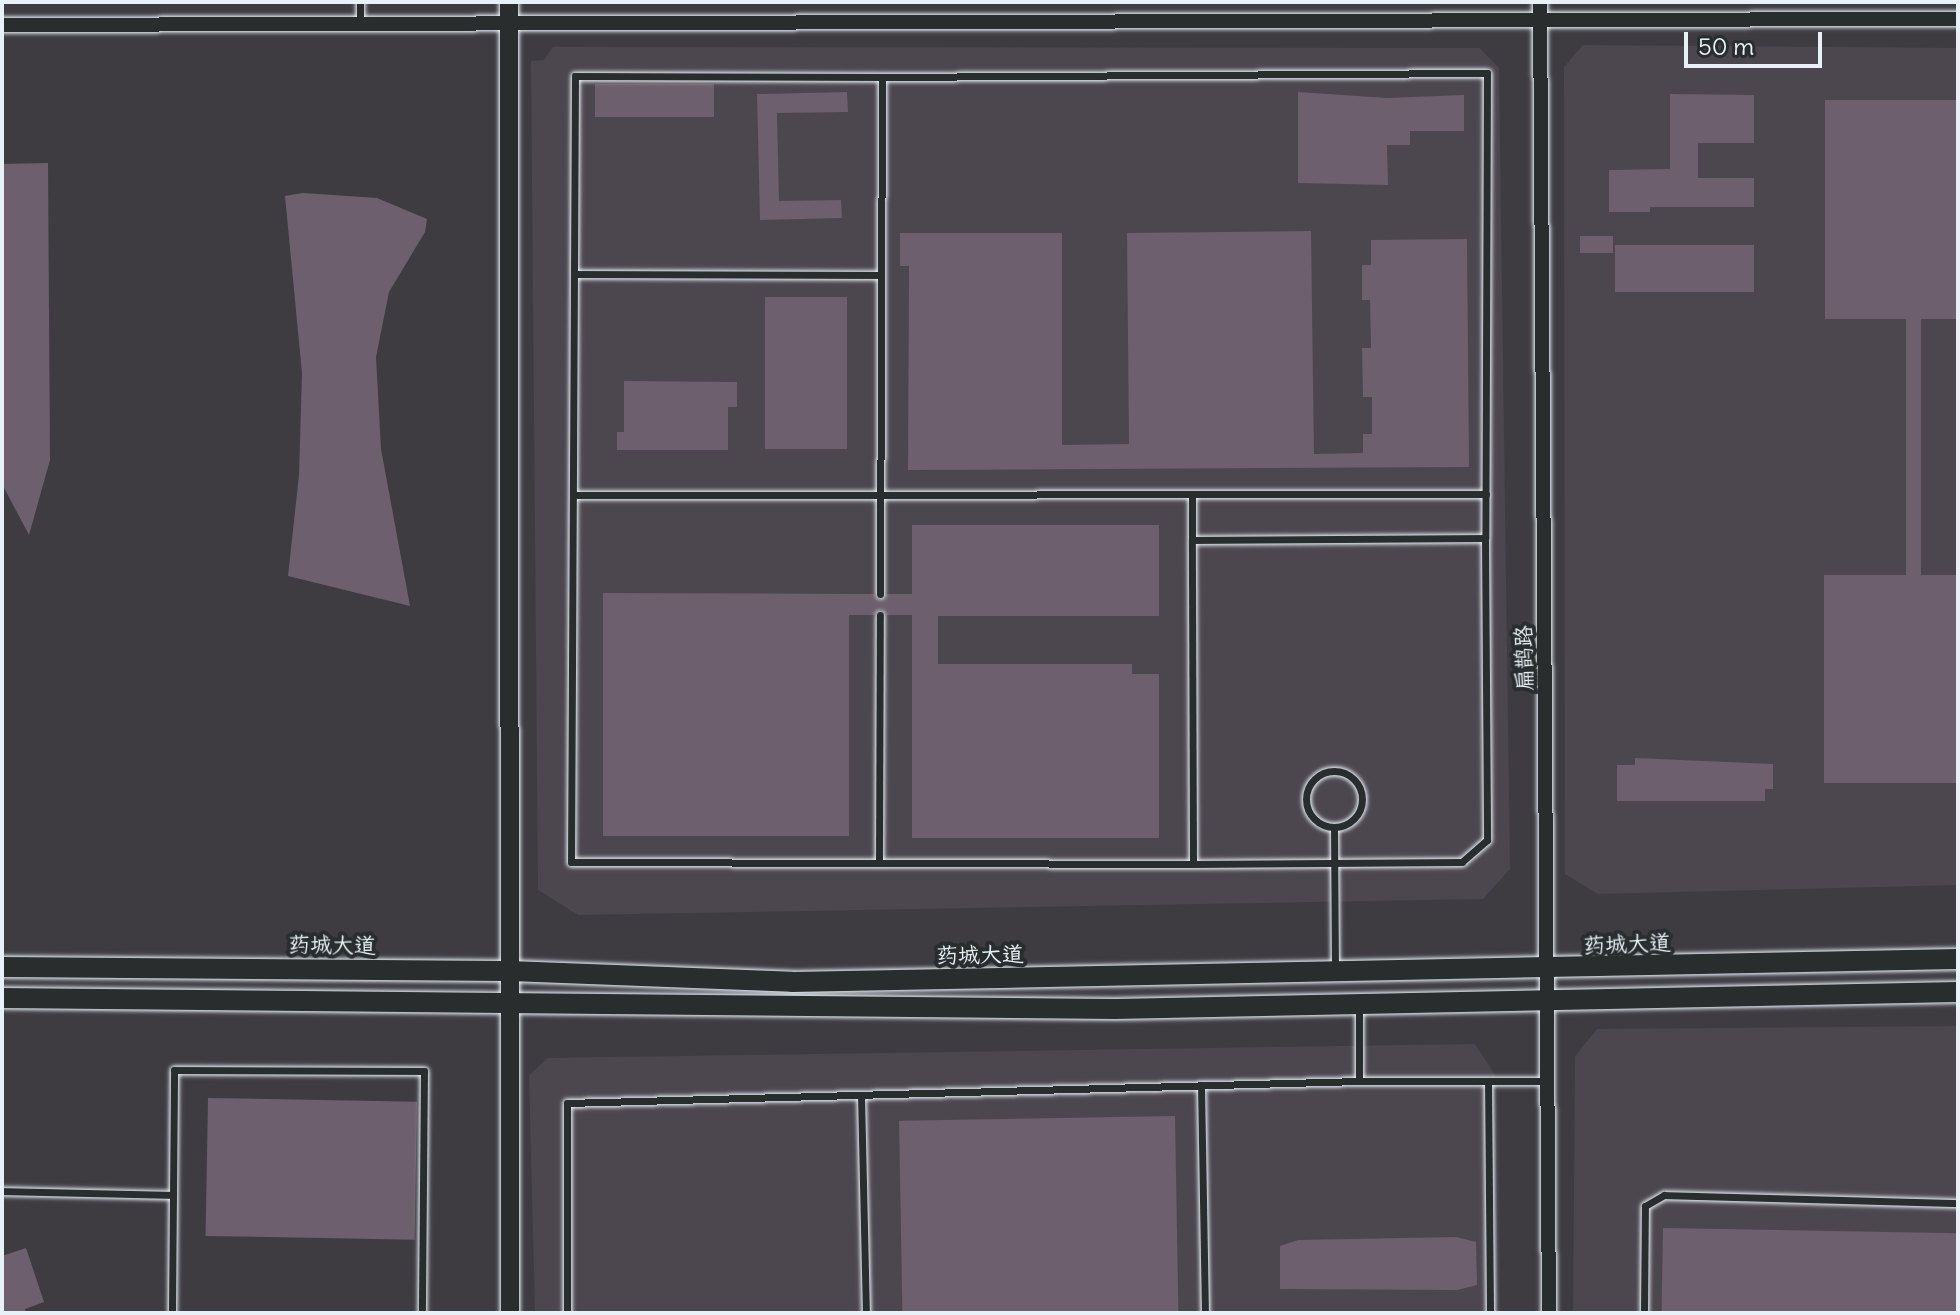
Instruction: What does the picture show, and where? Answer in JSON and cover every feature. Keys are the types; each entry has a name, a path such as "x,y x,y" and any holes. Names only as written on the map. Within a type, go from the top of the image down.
{"main road":[{"name":"药城大道","path":"2,967 510,971 792,982 1549,970 1958,959"},
{"path":"2,998 1115,1009 1958,992"}],"street":[{"path":"509,2 510,1313"},
{"name":"扁鹊路","path":"1540,2 1550,1001 1549,1313"},
{"path":"2,25 1958,19"}],"lane":[{"path":"360,2 360,23"},
{"path":"1487,73 1487,840 1462,862 571,862 575,76 882,77 1487,73"},
{"path":"880,594 882,77"},
{"path":"574,274 881,275"},
{"path":"1192,494 1193,864"},
{"path":"573,495 1486,494"},
{"path":"1192,540 1485,538"},
{"path":"879,863 880,615"},
{"path":"1334,770 1351,776 1363,798 1357,815 1334,827 1317,822 1306,798 1317,776 1334,770"},
{"path":"1334,827 1335,974"},
{"path":"1359,1004 1359,1081"},
{"path":"172,1313 174,1070 424,1071 422,1313"},
{"path":"567,1313 567,1103 1359,1081 1550,1081"},
{"path":"1488,1081 1490,1313"},
{"path":"1201,1085 1205,1313"},
{"path":"861,1095 866,1313"},
{"path":"2,1191 173,1195"},
{"path":"1644,1313 1645,1206 1664,1195 1958,1203"}],"shaded area":[{"path":"1583,45 1958,48 1958,885 1598,894 1565,874 1564,67"},
{"path":"553,47 1479,48 1499,68 1510,869 1483,899 578,915 538,890 531,61 544,60"},
{"path":"1958,1026 1958,1313 1573,1313 1575,1056 1597,1029"},
{"path":"1475,1044 1495,1075 1498,1313 535,1313 529,1075 548,1058"}],"building":[{"path":"595,84 714,84 714,117 595,117"},
{"path":"847,92 848,112 777,113 779,201 841,200 842,218 760,220 757,94"},
{"path":"1298,92 1387,98 1464,95 1464,131 1410,131 1410,145 1387,145 1388,185 1298,183"},
{"path":"1670,94 1754,95 1754,143 1698,143 1698,178 1754,178 1754,207 1650,207 1650,212 1609,212 1609,170 1670,169"},
{"path":"1825,100 1958,100 1958,319 1921,319 1921,575 1958,575 1958,783 1824,783 1824,575 1906,575 1906,319 1825,319"},
{"path":"48,163 50,460 29,535 2,484 2,164"},
{"path":"303,193 377,198 427,219 425,232 389,292 376,357 381,449 410,606 288,576 299,475 302,373 285,196"},
{"path":"1311,231 1314,454 1363,453 1363,434 1372,434 1372,397 1363,397 1362,348 1371,348 1370,300 1362,300 1362,265 1371,265 1371,240 1467,239 1469,467 908,470 909,266 900,266 900,233 1062,233 1062,445 1129,444 1127,233"},
{"path":"1580,236 1613,236 1613,253 1580,253"},
{"path":"1615,245 1754,245 1754,292 1615,292"},
{"path":"765,297 847,297 847,449 765,449"},
{"path":"624,381 737,382 737,407 728,407 728,450 617,450 617,432 624,432"},
{"path":"912,525 1159,525 1159,616 938,616 938,664 1132,664 1132,674 1159,674 1159,838 912,838 912,615 886,615 881,609 874,615 849,615 849,836 603,836 603,593 874,594 879,600 886,594 912,594"},
{"path":"1635,758 1773,764 1773,789 1765,789 1765,801 1617,801 1617,765 1635,765"},
{"path":"208,1098 417,1102 415,1240 206,1236"},
{"path":"1175,1116 1178,1313 902,1313 899,1121"},
{"path":"1663,1228 1958,1233 1957,1313 1662,1313"},
{"path":"1456,1237 1476,1242 1477,1285 1457,1290 1280,1289 1280,1246 1298,1240"},
{"path":"26,1248 44,1302 25,1309 26,1313 2,1313 2,1256"}]}
